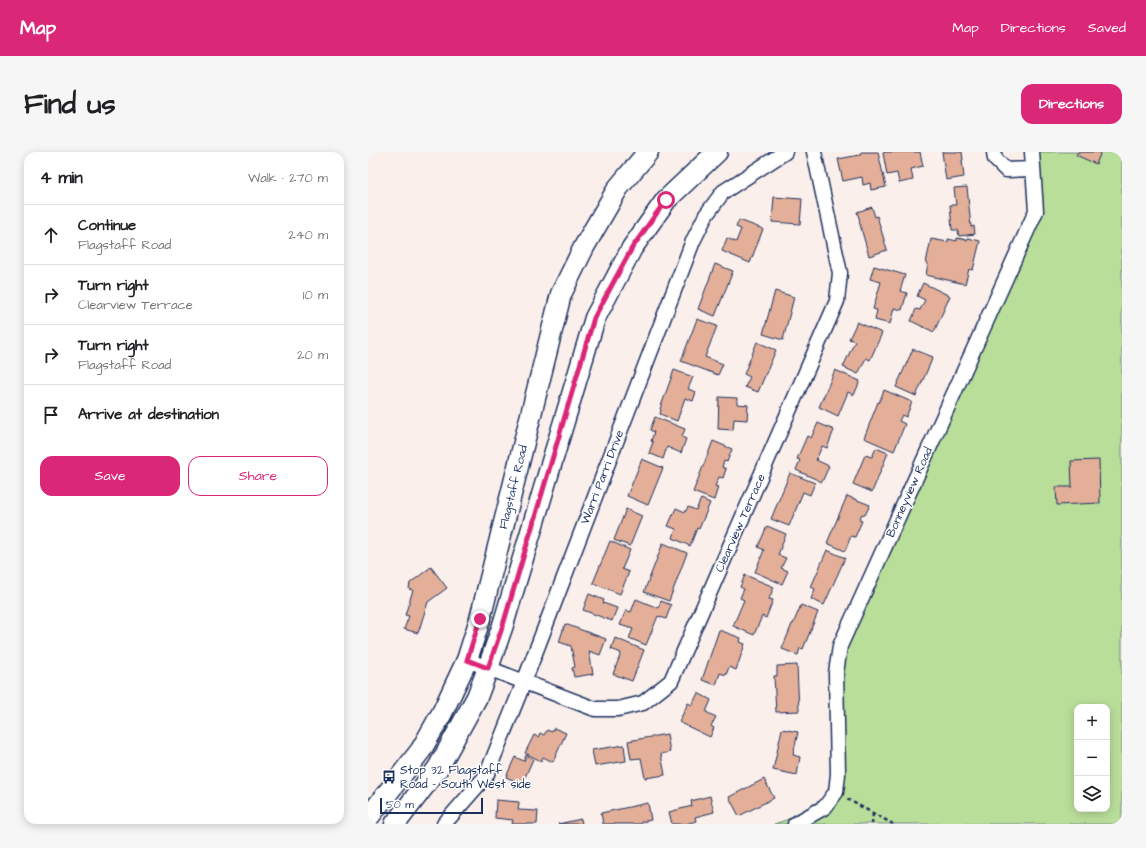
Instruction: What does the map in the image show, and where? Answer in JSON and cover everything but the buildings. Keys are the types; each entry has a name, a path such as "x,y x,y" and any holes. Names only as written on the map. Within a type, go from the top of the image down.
{"main road":[{"name":"Flagstaff Road","path":"368,818 421,750 442,713 467,660 480,619 560,294 584,247 618,188 648,152"},
{"path":"395,824 438,768 477,697 503,625 594,318 632,248 666,200 717,152"}],"street":[{"name":"Warri Parri Drive","path":"453,821 486,776 524,682 696,234 706,214 723,192 785,152"},
{"name":"Clearview Terrace","path":"467,660 595,709 618,709 643,704 671,681 837,301 840,273 814,152"},
{"path":"994,152 995,159 1006,170 1033,169"},
{"name":"Bonneyview Road","path":"836,792 838,774 836,673 840,646 1036,211 1032,152"},
{"path":"795,824 825,807 836,792"}],"path":[{"path":"836,792 893,824"},
{"path":"872,824 873,813"}],"green space":[{"path":"1032,152 1122,152 1122,824 774,824 825,807 836,792 840,646 1036,211"}],"place":[{"name":"Stop 32 Flagstaff Road - South West side","path":"389,777"}],"route":[{"path":"480,619 467,660 488,668 503,625 594,318 632,248 666,200"}]}
